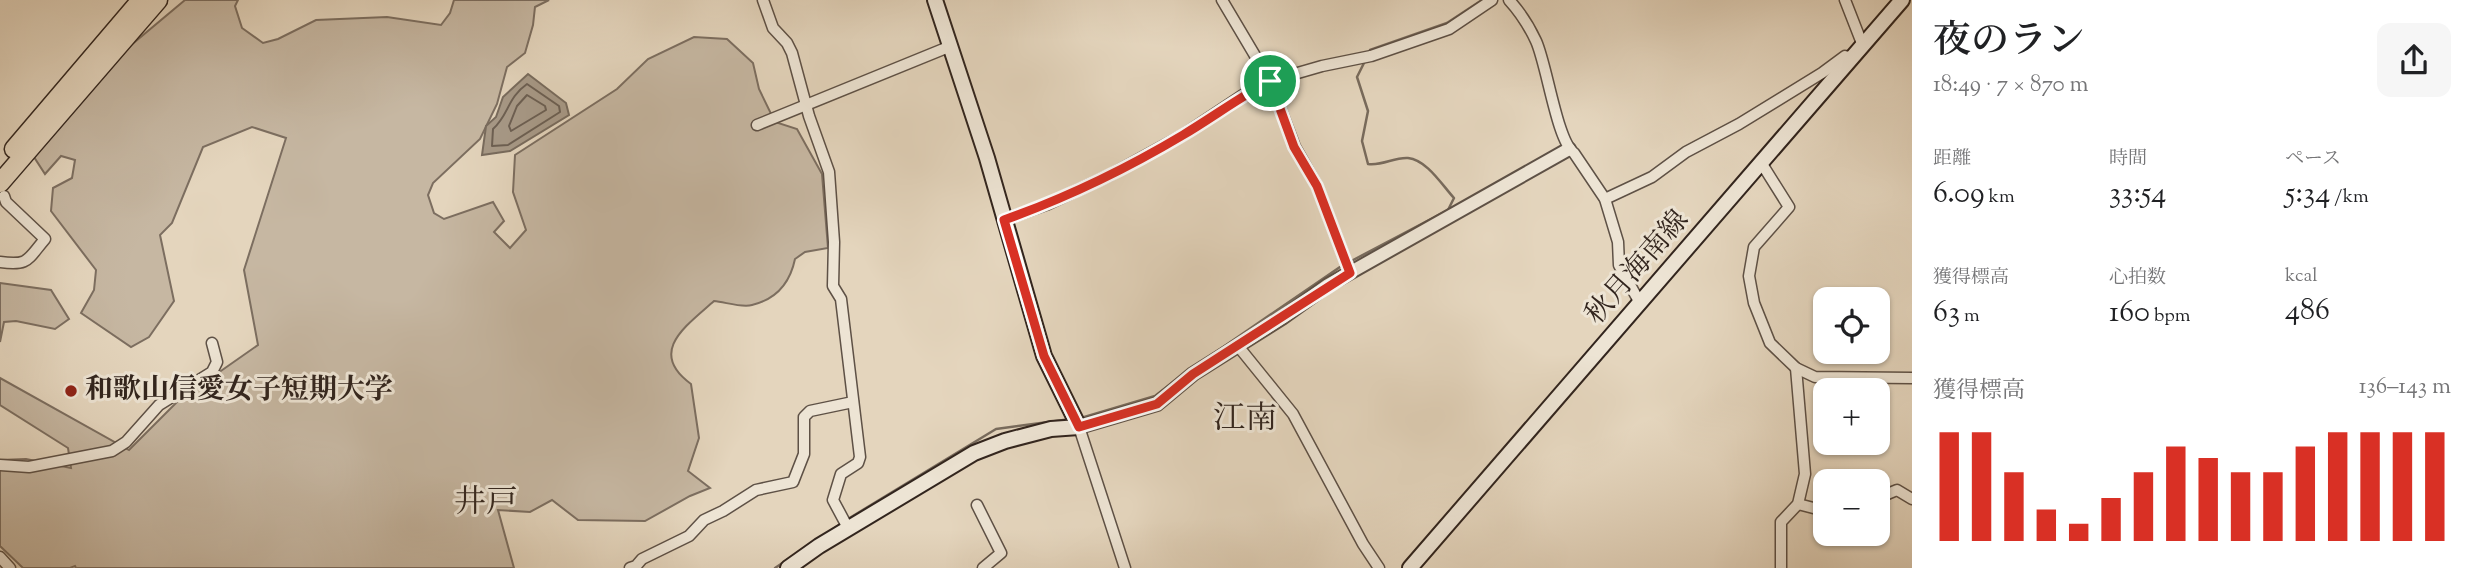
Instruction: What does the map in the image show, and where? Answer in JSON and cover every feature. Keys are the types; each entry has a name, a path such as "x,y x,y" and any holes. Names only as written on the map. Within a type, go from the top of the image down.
{"highway":[{"path":"0,165 141,0"},
{"path":"2,190 158,0"}],"main road":[{"path":"788,568 848,528 974,453 1051,429 1079,427 1044,356 987,158 935,0"},
{"name":"秋月海南線","path":"1410,568 1902,0"}],"street":[{"path":"762,0 773,28 792,53 829,172 834,242 833,286 841,299 860,457 858,463 841,474 833,500 848,528"},
{"path":"1222,0 1270,81 1294,147 1317,186 1350,273"},
{"path":"1004,220 1046,205 1110,175 1183,135 1243,95 1270,81 1322,66 1371,57 1449,29 1492,0"},
{"path":"1509,0 1536,41 1569,149 1605,199 1618,242 1619,265 1640,303"},
{"path":"1845,0 1857,37 1863,46"},
{"path":"757,125 951,46"},
{"path":"1605,199 1652,177 1686,152 1739,124 1846,56 1853,58"},
{"path":"1125,568 1079,427 1157,404 1193,374 1350,273 1569,149"},
{"path":"1762,164 1789,207 1754,247 1749,276 1754,303 1770,343 1796,368 1815,377 1912,378"},
{"path":"0,262 20,265 45,239 6,202 2,190"},
{"path":"0,465 29,467 112,451 126,442 159,405 212,372 217,362 212,344"},
{"path":"1238,346 1293,414 1363,544 1379,568"},
{"path":"1781,568 1781,522 1798,504 1805,474 1796,368"},
{"path":"630,568 642,559 689,536 704,520 756,490 793,482 804,454 804,417 810,411 853,401"},
{"path":"1890,493 1897,490 1912,499"},
{"path":"1798,504 1813,508"},
{"path":"977,505 1001,553 983,568"},
{"path":"0,557 10,568"}],"shaded area":[{"path":"185,0 238,0 235,6 242,28 263,43 278,39 316,20 387,17 441,25 450,13 454,0 549,0 535,7 525,53 507,67 497,104 480,139 433,183 428,195 434,213 444,219 493,202 504,221 494,232 510,248 526,230 513,192 515,155 617,89 648,59 694,37 727,39 753,63 759,89 775,122 797,129 822,174 828,248 805,252 795,259 786,283 769,299 743,306 714,301 692,320 675,340 672,361 678,372 691,384 699,438 688,471 710,488 645,521 578,520 552,500 530,512 498,510 514,568 23,568 0,546 0,460 26,459 71,468 68,448 0,405 0,378 129,450 178,401 258,345 244,270 286,138 252,127 203,147 172,223 160,235 174,301 149,337 131,347 81,313 94,290 96,270 51,211 53,188 72,178 75,160 61,156 45,174 34,157 130,46"},
{"path":"0,283 51,290 69,319 55,329 16,321 4,322 0,342"}],"water":[{"path":"528,74 566,103 569,115 510,151 482,155 486,126 496,117 503,97"}],"waterway":[{"path":"1369,53 1370,50 1447,23 1482,0"},
{"path":"1200,363 1340,267 1448,210 1454,198 1422,163 1403,158 1368,164 1362,141 1368,111 1357,77 1366,59"},
{"path":"1081,418 1155,396 1177,379"},
{"path":"848,519 996,429 1071,419"},
{"path":"775,568 842,523"}],"place":[{"name":"和歌山信愛女子短期大学","path":"71,391"}],"district":[{"name":"江南","path":"1245,420"},
{"name":"井戸","path":"486,504"}],"route":[{"path":"1270,81 1294,147 1317,186 1350,273 1193,374 1157,404 1079,427 1044,356 1004,220 1046,205 1110,175 1183,135 1243,95 1270,81"}]}
